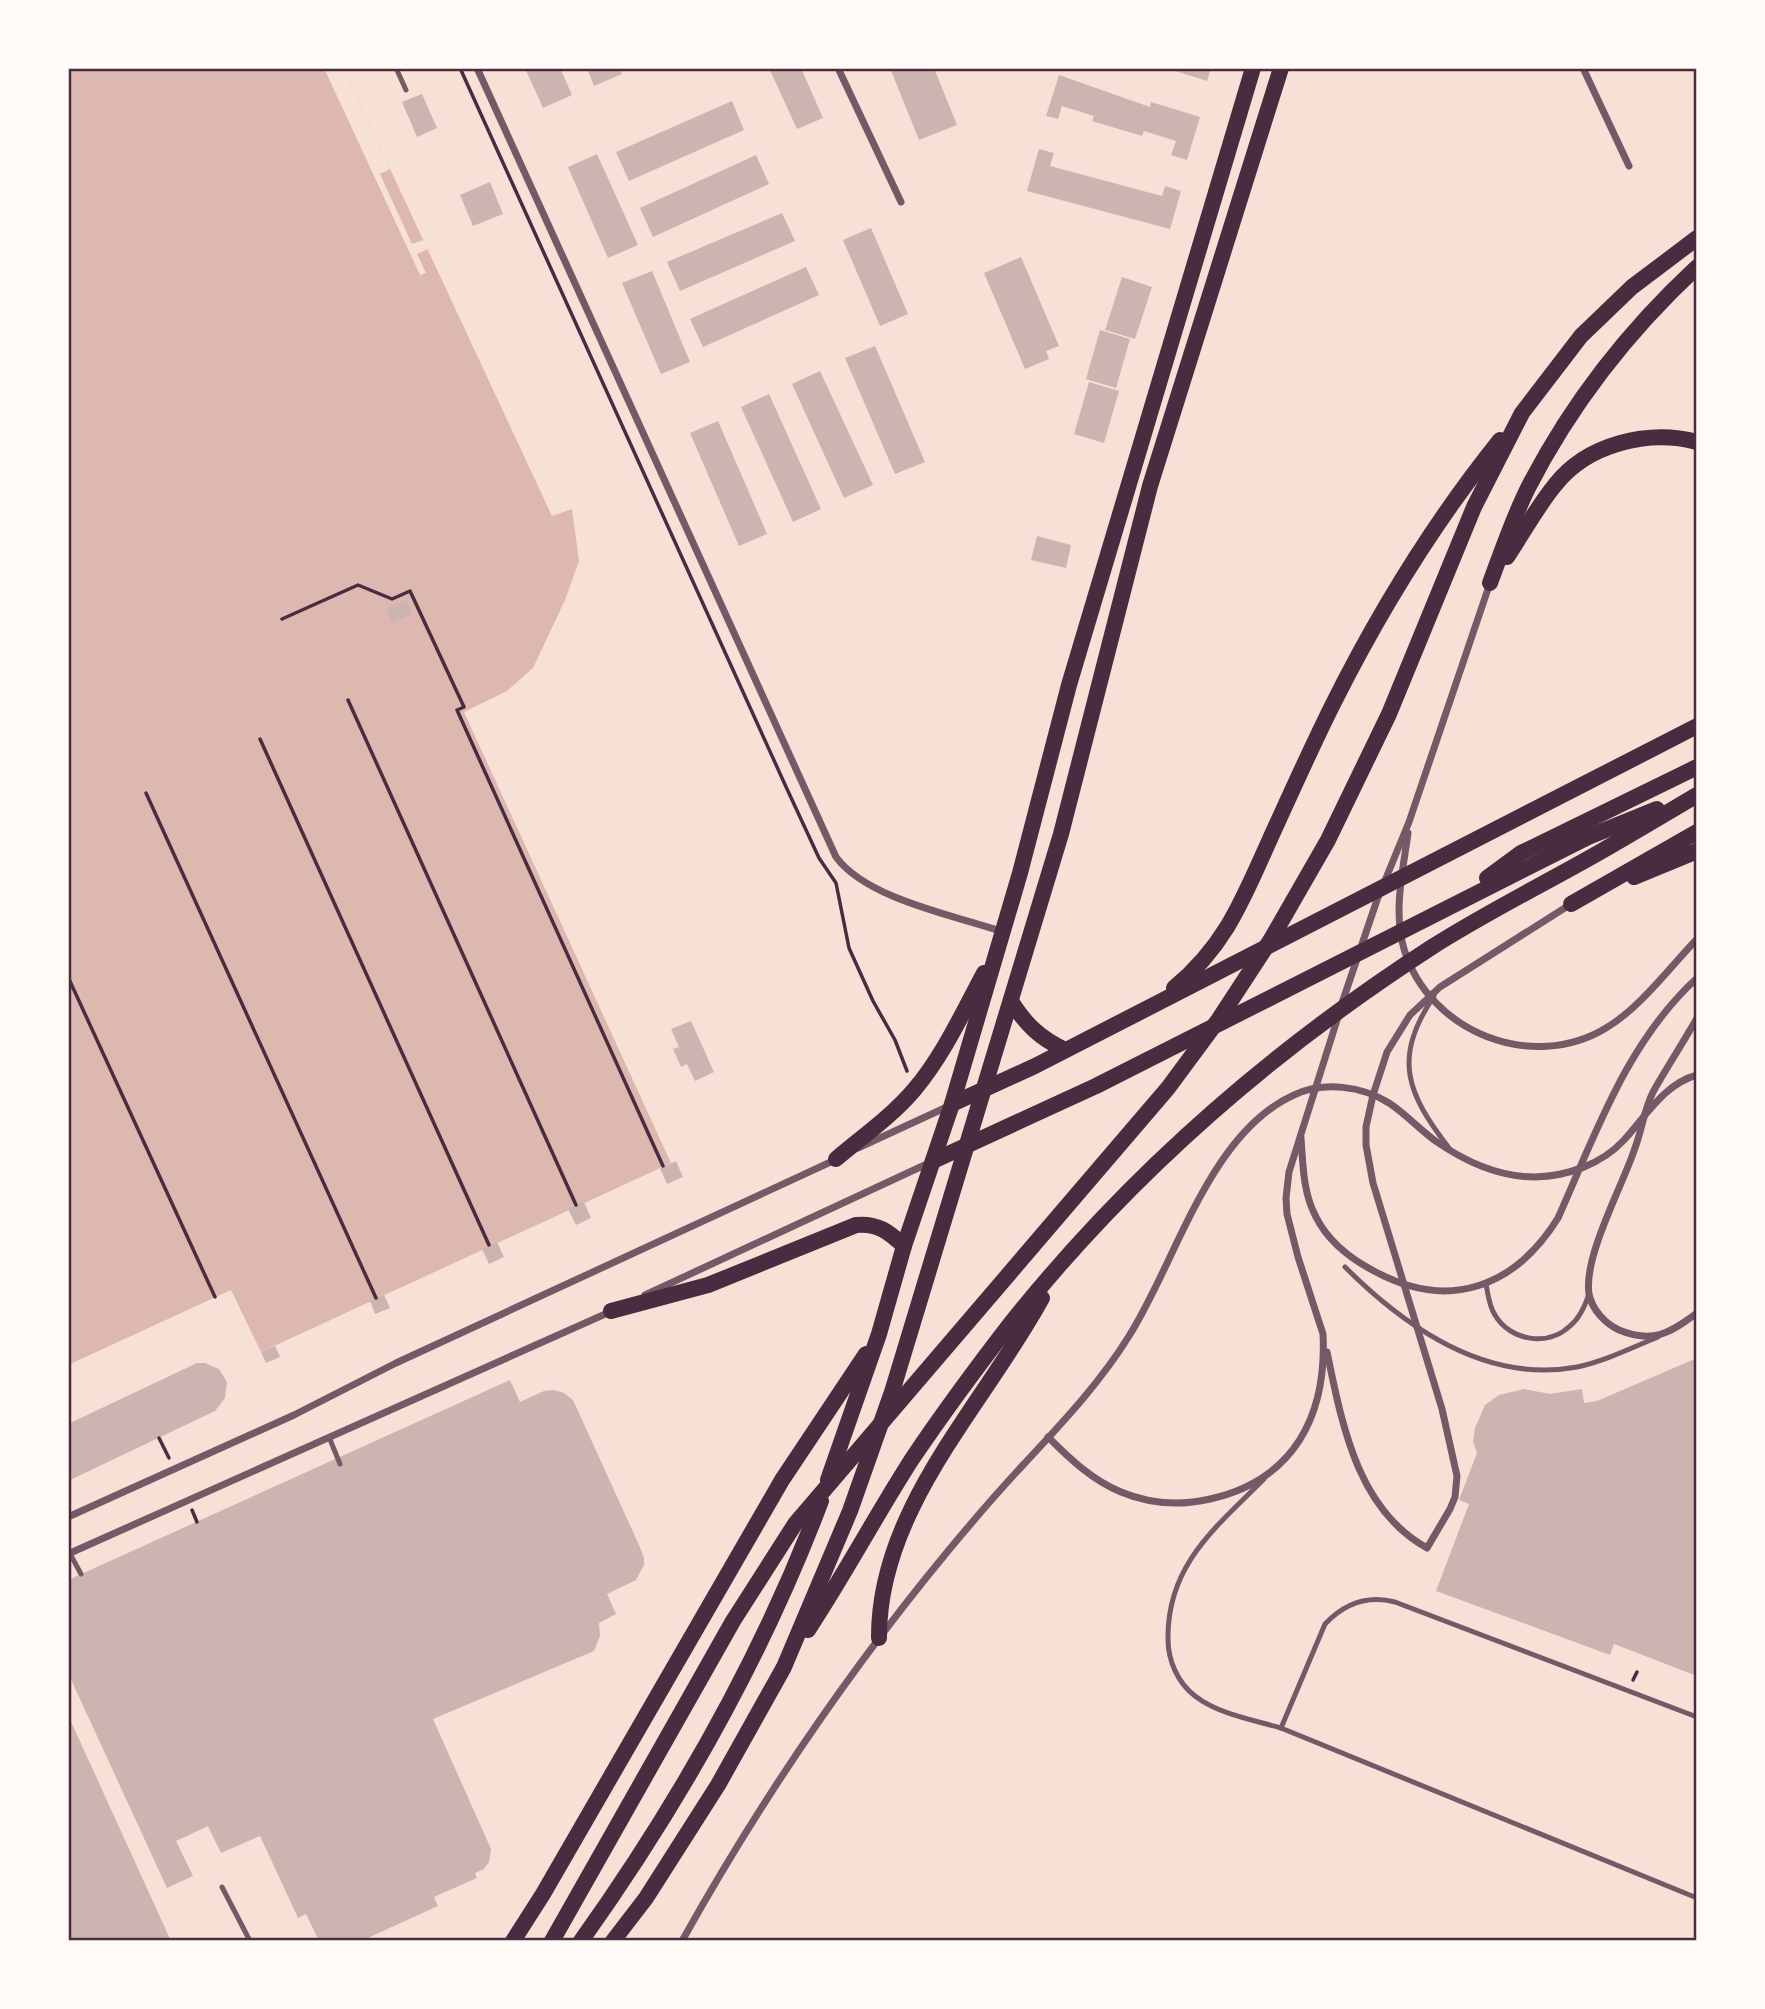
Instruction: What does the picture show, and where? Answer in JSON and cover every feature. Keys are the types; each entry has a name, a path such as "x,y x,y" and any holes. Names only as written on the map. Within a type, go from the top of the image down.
{"main road":[{"path":"582,1941 675,1797 736,1689 767,1629 820,1504 879,1334 904,1246 952,1104 1001,939 1069,685 1253,68"},
{"path":"784,1667 870,1456 892,1392 1060,834 1150,486 1281,68"},
{"path":"1155,1003 1196,970 1220,940 1239,908 1332,705 1381,613 1466,483 1581,336 1632,287 1697,238"},
{"path":"1490,583 1527,490 1572,413 1633,335 1697,267"},
{"path":"552,1941 733,1621 788,1534 1168,1088 1264,951 1328,840 1389,714 1474,507 1521,413"},
{"path":"1490,583 1556,483 1584,458 1601,449 1638,440 1674,438 1697,442"},
{"path":"1069,685 1098,694"},
{"path":"952,1104 1065,1050 1697,726"},
{"path":"1448,906 1521,853 1697,767"},
{"path":"933,1161 1096,1086 1588,837 1697,794"},
{"path":"621,1941 718,1784 784,1667 918,1451 1012,1322 1105,1217 1250,1079 1370,988 1487,914 1598,853 1697,794"},
{"path":"1571,904 1697,832"},
{"path":"1571,904 1697,850"},
{"path":"836,1159 915,1090 945,1044 1001,939"},
{"path":"1011,1001 1037,1035 1065,1050"},
{"path":"611,1311 708,1285 856,1225 883,1228 904,1246"},
{"path":"879,1638 883,1588 907,1520 950,1441 1022,1335 1058,1268"},
{"path":"513,1941 543,1894 782,1480 879,1334"},
{"path":"613,1941 646,1898"}],"street":[{"path":"477,68 836,857 851,874 878,890 1001,939"},
{"path":"838,68 901,202"},
{"path":"1583,68 1629,166"},
{"path":"1490,583 1409,822 1374,911 1301,1130 1286,1185 1287,1214 1363,1480 1394,1523 1414,1541 1427,1548 1450,1509 1455,1497 1457,1476 1442,1409 1368,1163 1366,1127 1373,1095 1387,1052 1414,1009 1440,987 1571,904"},
{"path":"1409,822 1398,918 1404,950 1418,980 1437,1005 1462,1025 1493,1040 1530,1047 1569,1043 1606,1028 1635,1004 1697,939"},
{"path":"1301,1130 1303,1173 1314,1214 1328,1236 1353,1258 1394,1281 1424,1289 1454,1290 1486,1284 1522,1263 1541,1245 1558,1218 1637,1049 1671,1003 1697,978"},
{"path":"1697,1018 1653,1092 1643,1117 1636,1146 1594,1255 1589,1294 1597,1311 1609,1324 1631,1334 1658,1337 1697,1313"},
{"path":"682,1941 794,1758 879,1638 966,1530 1093,1387 1129,1337 1157,1288 1195,1204 1214,1174 1247,1132 1276,1106 1308,1090 1336,1087 1373,1095 1451,1151 1479,1166 1507,1174 1550,1176 1603,1158 1624,1140 1671,1088 1697,1075"},
{"path":"68,1517 294,1415 396,1363 952,1104"},
{"path":"69,1553 611,1311 933,1161"},
{"path":"1048,1437 1093,1477 1120,1492 1153,1502 1169,1504 1202,1501 1235,1492 1264,1479 1298,1441 1314,1412 1322,1384 1323,1334"}],"lane":[{"path":"396,68 406,90"},
{"path":"1440,987 1413,1036 1409,1068 1417,1103 1451,1151"},
{"path":"1345,1267 1377,1297 1415,1326 1446,1346 1474,1359 1522,1369 1567,1368 1597,1362 1658,1337"},
{"path":"1486,1284 1490,1304 1500,1322 1513,1333 1530,1339 1556,1335 1570,1326 1581,1312 1589,1294"},
{"path":"329,1437 340,1464"},
{"path":"1264,1479 1207,1536 1186,1565 1178,1580 1168,1612 1168,1644 1176,1674 1196,1697 1219,1708 1280,1728 1697,1898"},
{"path":"69,1553 80,1574"},
{"path":"1280,1728 1325,1624 1335,1613 1371,1599 1395,1602 1697,1717"},
{"path":"222,1888 250,1941"}],"path":[{"path":"460,68 787,789 819,858 835,883 849,947 903,1059 907,1080"},
{"path":"282,619 358,585 392,599 410,591 464,707 457,710 663,1166"},
{"path":"348,700 576,1205"},
{"path":"260,739 489,1245"},
{"path":"146,793 376,1298"},
{"path":"68,977 215,1297"},
{"path":"1632,1681 1637,1672"}],"shaded area":[{"path":"68,68 343,68 552,516 572,509 579,561 565,600 533,668 507,691 464,712 671,1163 261,1352 231,1290 68,1365"}],"pier":[{"path":"324,68 343,68 390,169 380,174 412,244 424,240 428,249 417,254 426,273 420,275"}],"building":[{"path":"525,68 560,68 572,95 543,108"},
{"path":"587,68 620,68 622,74 594,86"},
{"path":"769,68 801,68 823,118 797,129"},
{"path":"890,68 934,68 957,125 919,140"},
{"path":"1166,68 1211,68 1207,81"},
{"path":"1059,75 1150,107 1151,102 1200,117 1187,160 1171,155 1176,141 1144,131 1142,136 1092,121 1094,116 1062,106 1058,119 1046,116"},
{"path":"422,94 437,128 417,137 402,102"},
{"path":"732,101 744,130 629,181 616,152"},
{"path":"1039,149 1054,153 1050,166 1162,196 1165,186 1181,191 1170,229 1027,191"},
{"path":"597,154 638,245 608,258 568,167"},
{"path":"756,155 769,184 653,237 640,208"},
{"path":"490,182 503,214 473,226 460,195"},
{"path":"782,213 795,241 680,291 667,262"},
{"path":"871,228 908,314 880,326 843,240"},
{"path":"1021,257 1059,346 1046,351 1049,359 1025,369 984,273"},
{"path":"806,267 819,295 703,347 690,319"},
{"path":"652,271 690,362 661,374 622,283"},
{"path":"1122,277 1152,287 1135,339 1105,330"},
{"path":"1100,330 1130,339 1116,388 1086,379"},
{"path":"875,346 925,462 895,474 845,358"},
{"path":"820,371 873,485 844,498 792,384"},
{"path":"1089,382 1119,391 1104,443 1074,434"},
{"path":"769,394 821,509 793,522 741,407"},
{"path":"718,421 767,534 739,546 690,433"},
{"path":"1037,536 1071,545 1066,568 1031,560"},
{"path":"406,600 412,614 392,623 386,608"},
{"path":"691,1021 714,1072 695,1081 687,1064 681,1067 673,1049 679,1047 671,1029"},
{"path":"676,1161 683,1177 667,1184 660,1168"},
{"path":"584,1202 591,1218 576,1225 568,1209"},
{"path":"497,1242 504,1257 489,1264 482,1249"},
{"path":"384,1295 390,1308 375,1314 370,1301"},
{"path":"275,1346 280,1357 266,1363 261,1352"},
{"path":"1697,1358 1697,1676 1614,1644 1610,1655 1436,1591 1469,1504 1459,1500 1477,1453 1473,1441 1475,1428 1485,1405 1499,1395 1524,1389 1550,1394 1582,1389 1584,1403 1597,1401"},
{"path":"197,1363 205,1363 219,1369 227,1382 225,1398 215,1411 68,1481 68,1424"},
{"path":"510,1380 520,1402 544,1391 554,1390 573,1400 639,1545 644,1565 636,1580 607,1594 616,1614 599,1623 600,1636 594,1651 433,1719 491,1849 489,1862 484,1869 475,1873 477,1878 434,1897 438,1906 361,1941 319,1941 306,1914 298,1918 260,1836 221,1853 208,1826 176,1841 193,1876 167,1888 68,1673 68,1580"},
{"path":"68,1715 171,1941 68,1941"}]}
